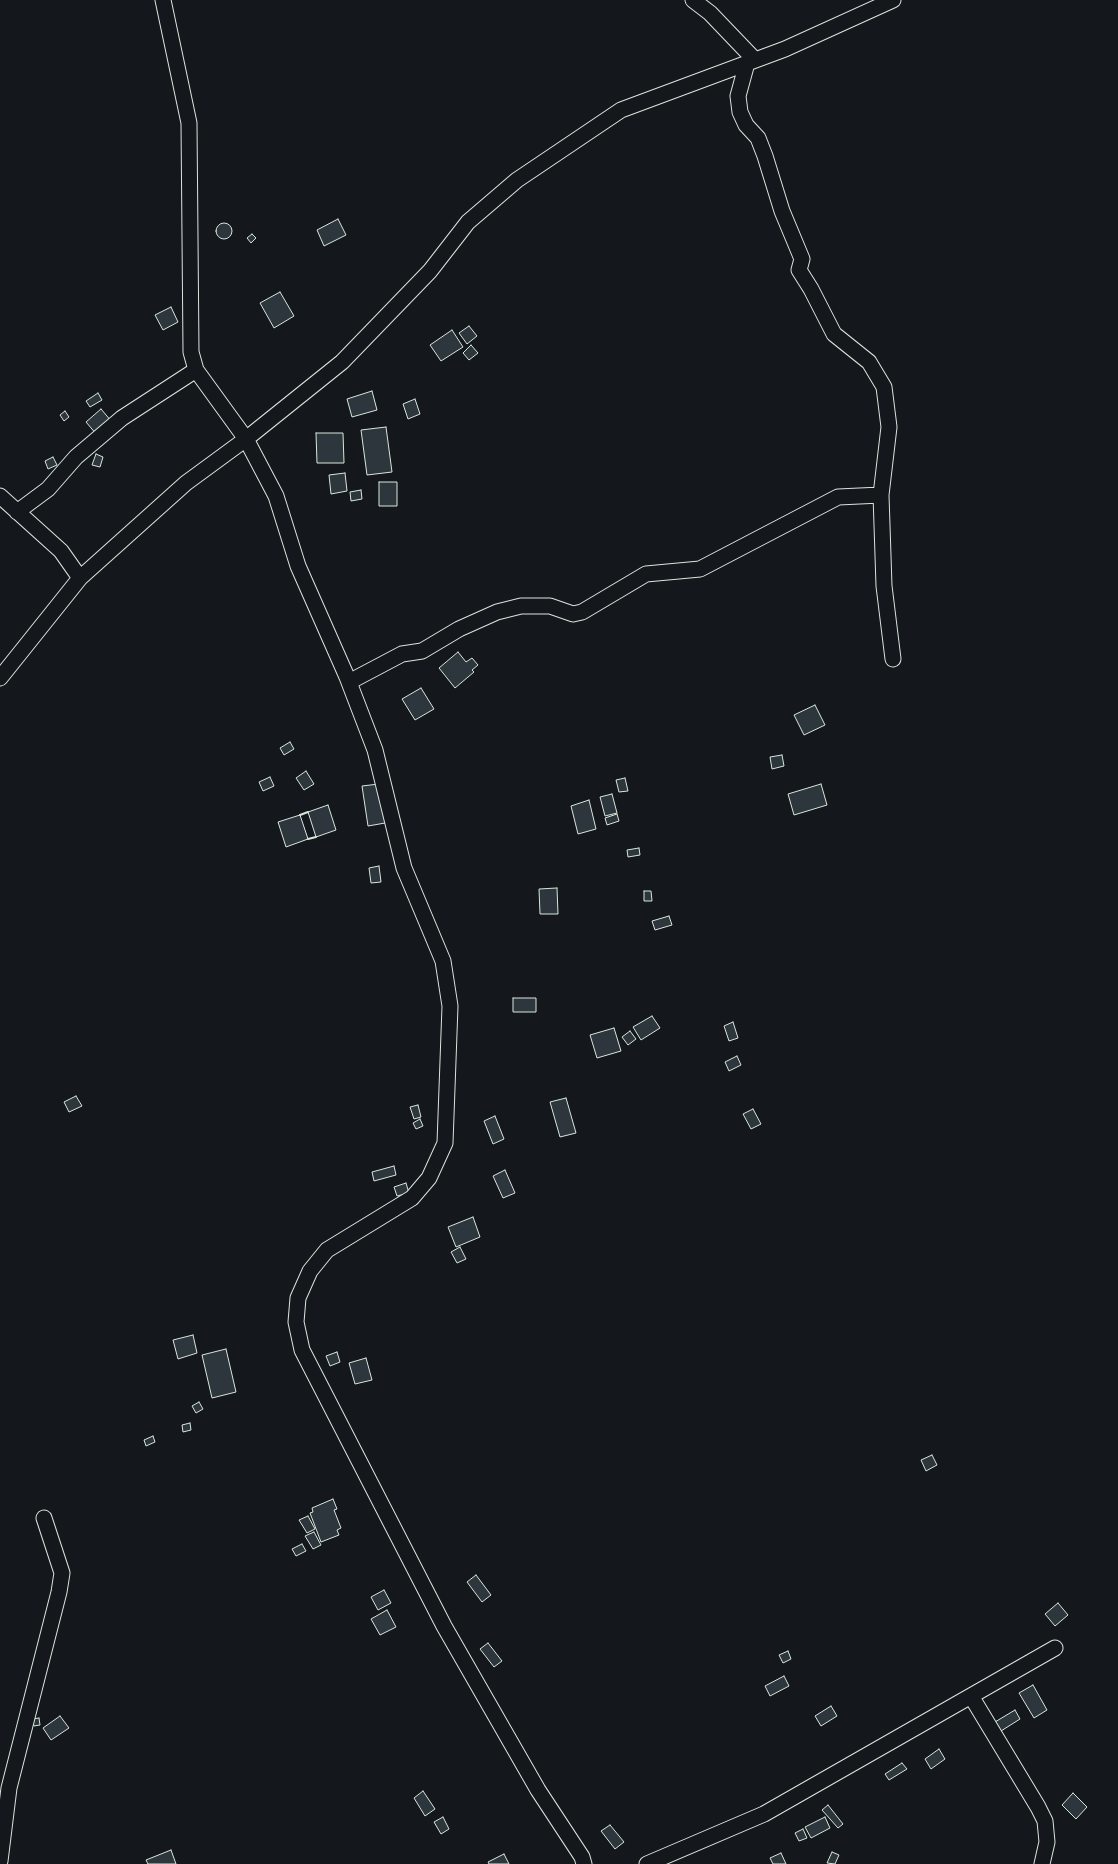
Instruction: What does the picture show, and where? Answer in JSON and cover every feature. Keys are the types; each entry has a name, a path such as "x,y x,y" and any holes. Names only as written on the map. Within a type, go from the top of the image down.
{"street":[{"path":"163,0 189,123 191,352 196,370 246,439 276,496 298,566 348,682 375,750 404,868 443,960 450,1006 445,1143 429,1178 412,1198 327,1250 310,1272 298,1298 296,1322 302,1350 444,1626 538,1790 582,1857 584,1864"},
{"path":"693,0 710,13 751,62"},
{"path":"0,678 80,578 186,483 246,439 342,362 430,270 468,222 517,180 621,110 785,49 880,3 893,0"},
{"path":"751,62 738,96 740,112 746,125 758,138 765,156 782,212 802,260 799,270 812,289 834,334 869,362 884,387 889,427 881,495 884,586 893,659"},
{"path":"17,512 48,489 76,457 122,418 196,370"},
{"path":"348,682 402,654 422,651 459,629 497,612 521,606 550,606 573,614 582,612 646,574 700,569 838,497 881,495"},
{"path":"0,496 62,551 80,578"},
{"path":"0,1861 9,1788 59,1592 62,1573 44,1518"},
{"path":"647,1864 764,1814 1055,1648"},
{"path":"972,1696 1045,1821 1047,1842 1042,1864"}],"building":[{"path":"338,219 346,235 324,246 317,230"},
{"path":"224,223 230,225 232,231 230,237 224,239 218,237 216,231 218,225"},
{"path":"252,234 256,238 251,243 247,238"},
{"path":"280,292 294,316 274,328 260,303"},
{"path":"171,307 178,322 163,330 155,315"},
{"path":"469,326 477,336 467,344 459,333"},
{"path":"452,330 463,347 441,361 430,345"},
{"path":"471,345 478,353 469,360 463,353"},
{"path":"372,391 377,410 352,417 347,399"},
{"path":"98,393 102,400 90,407 86,401"},
{"path":"415,399 420,414 408,419 403,404"},
{"path":"101,409 112,422 97,435 86,422"},
{"path":"65,411 69,417 64,421 60,415"},
{"path":"386,427 392,472 367,475 361,430"},
{"path":"316,433 343,433 344,463 317,463"},
{"path":"96,454 103,457 100,467 92,465"},
{"path":"53,457 57,465 48,469 45,461"},
{"path":"345,473 347,491 331,494 329,475"},
{"path":"379,482 397,482 397,506 379,506"},
{"path":"361,490 362,499 351,501 350,492"},
{"path":"458,652 466,662 472,658 478,665 472,670 474,672 455,688 439,668"},
{"path":"421,688 434,709 415,720 402,699"},
{"path":"815,705 825,725 804,735 794,715"},
{"path":"290,742 294,749 284,755 280,748"},
{"path":"782,755 784,766 772,769 770,757"},
{"path":"306,771 314,784 304,790 296,778"},
{"path":"270,777 274,786 263,791 259,782"},
{"path":"625,778 628,791 619,792 616,780"},
{"path":"379,784 385,823 368,826 362,786"},
{"path":"821,784 827,805 794,815 788,794"},
{"path":"612,794 617,813 605,816 600,797"},
{"path":"589,800 596,829 578,834 571,806"},
{"path":"328,805 336,830 316,837 308,812"},
{"path":"617,814 619,821 607,825 605,818"},
{"path":"300,815 308,839 286,847 278,822"},
{"path":"639,848 640,855 628,857 627,850"},
{"path":"379,866 381,882 371,883 369,868"},
{"path":"557,888 558,914 540,914 539,889"},
{"path":"644,891 651,891 652,901 644,901"},
{"path":"669,916 672,925 655,930 652,921"},
{"path":"513,998 536,998 536,1012 513,1012"},
{"path":"652,1016 660,1028 641,1040 633,1027"},
{"path":"733,1022 738,1038 729,1041 724,1026"},
{"path":"614,1028 621,1051 597,1058 590,1035"},
{"path":"630,1031 636,1039 628,1045 622,1037"},
{"path":"737,1056 741,1065 729,1071 725,1062"},
{"path":"76,1096 82,1106 69,1112 64,1102"},
{"path":"566,1098 576,1133 560,1137 550,1102"},
{"path":"418,1105 421,1117 414,1119 410,1107"},
{"path":"753,1109 761,1124 751,1129 743,1114"},
{"path":"495,1116 504,1139 493,1144 484,1121"},
{"path":"420,1119 423,1126 416,1129 413,1123"},
{"path":"394,1166 396,1175 374,1181 372,1172"},
{"path":"505,1170 515,1193 503,1198 493,1176"},
{"path":"406,1183 409,1193 397,1196 394,1187"},
{"path":"473,1217 480,1237 456,1247 448,1227"},
{"path":"460,1247 466,1259 457,1263 451,1252"},
{"path":"193,1335 197,1353 178,1359 173,1340"},
{"path":"226,1349 236,1392 212,1398 202,1355"},
{"path":"337,1352 340,1362 330,1366 326,1356"},
{"path":"366,1358 372,1380 355,1384 349,1363"},
{"path":"199,1402 203,1409 196,1413 192,1406"},
{"path":"190,1423 191,1430 183,1432 182,1425"},
{"path":"153,1436 155,1442 146,1446 144,1440"},
{"path":"932,1455 937,1465 926,1471 921,1460"},
{"path":"333,1499 337,1509 334,1510 341,1528 337,1530 339,1535 321,1542 310,1513 313,1512 312,1508"},
{"path":"308,1516 315,1529 307,1533 299,1520"},
{"path":"314,1532 321,1545 313,1549 305,1536"},
{"path":"302,1544 306,1551 296,1556 292,1549"},
{"path":"476,1575 491,1595 482,1602 467,1582"},
{"path":"384,1590 391,1603 378,1610 371,1597"},
{"path":"1058,1603 1068,1615 1055,1626 1045,1614"},
{"path":"387,1610 396,1627 380,1635 371,1619"},
{"path":"488,1643 502,1661 494,1667 480,1649"},
{"path":"788,1651 791,1659 783,1663 779,1655"},
{"path":"784,1676 789,1686 770,1696 765,1686"},
{"path":"1033,1685 1047,1710 1034,1718 1019,1693"},
{"path":"831,1706 837,1716 821,1726 815,1716"},
{"path":"1015,1710 1020,1719 1001,1731 995,1722"},
{"path":"60,1716 69,1728 51,1740 43,1728"},
{"path":"39,1718 40,1725 34,1726 32,1719"},
{"path":"939,1749 945,1759 931,1769 925,1759"},
{"path":"902,1763 907,1769 889,1780 885,1774"},
{"path":"423,1791 435,1809 425,1816 414,1798"},
{"path":"1073,1793 1087,1807 1076,1819 1062,1805"},
{"path":"828,1805 843,1824 838,1828 822,1810"},
{"path":"443,1817 449,1829 441,1834 434,1822"},
{"path":"825,1817 830,1828 811,1838 805,1827"},
{"path":"610,1825 624,1842 615,1849 601,1831"},
{"path":"803,1829 807,1838 799,1841 795,1833"},
{"path":"171,1850 176,1864 148,1864 146,1860"},
{"path":"832,1852 839,1855 835,1864 827,1863"},
{"path":"781,1853 786,1864 773,1864 770,1858"},
{"path":"504,1854 509,1864 489,1864 488,1862"}],"wall":[{"path":"300,815 308,812"},
{"path":"308,839 316,837"}]}
